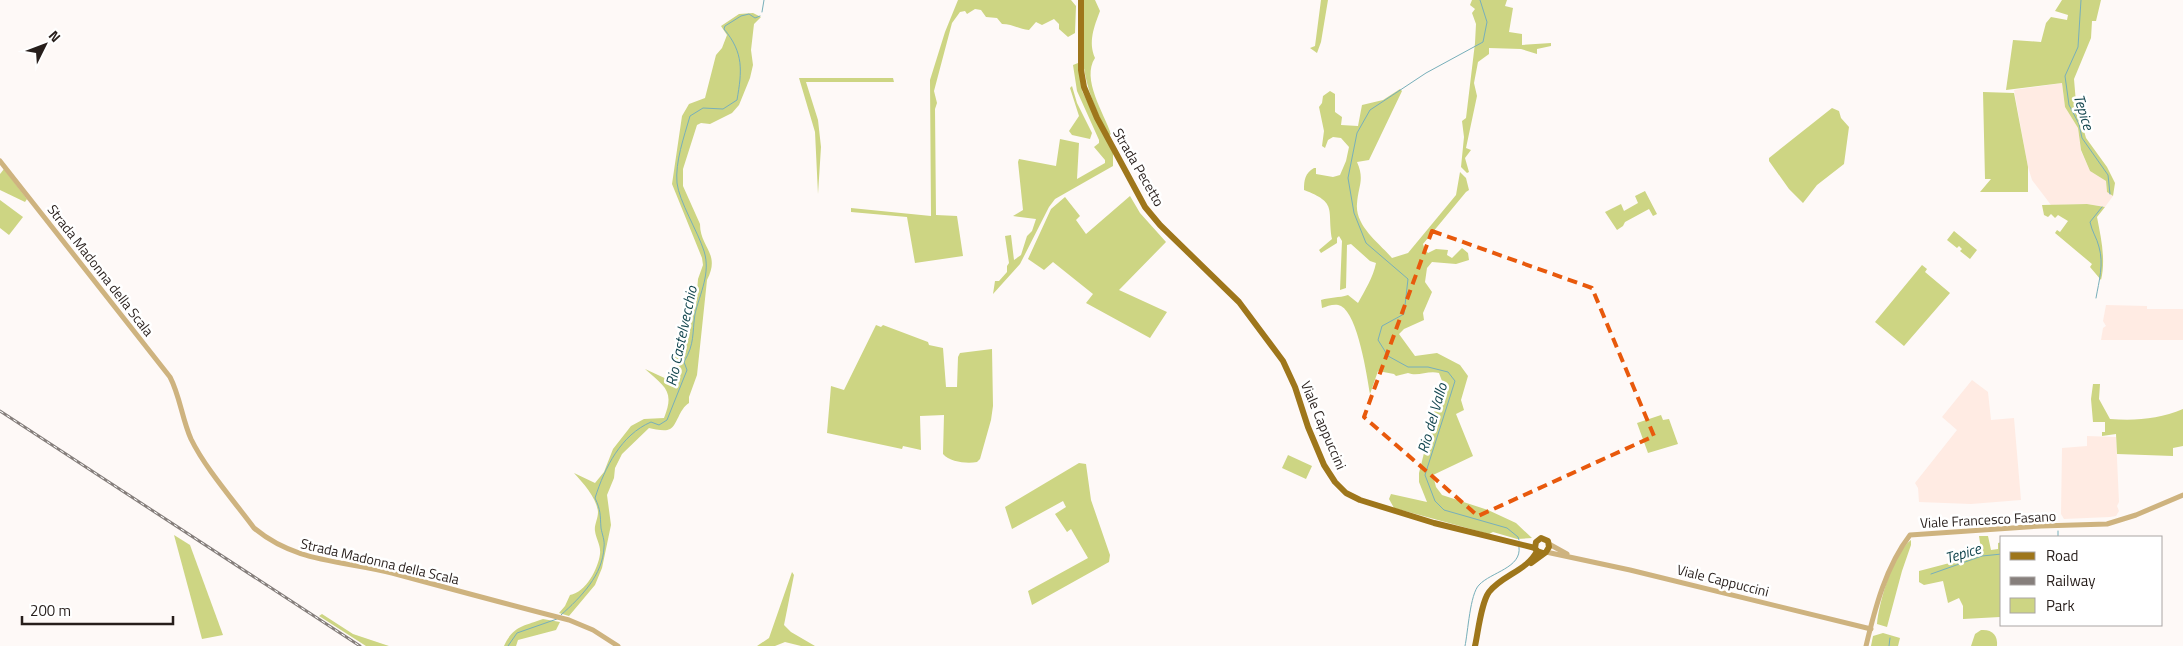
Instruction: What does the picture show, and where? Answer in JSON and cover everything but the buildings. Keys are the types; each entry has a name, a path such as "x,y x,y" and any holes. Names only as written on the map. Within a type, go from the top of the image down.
{"main road":[{"name":"Strada Pecetto","path":"1080,0 1080,57 1084,87 1096,118 1146,207 1160,225 1247,312"},
{"name":"Viale Cappuccini","path":"1247,312 1283,361 1324,465 1334,482 1346,493 1360,500 1434,523 1534,547"},
{"path":"1475,646 1489,592 1533,558 1534,547 1545,539 1549,544 1534,547"}],"street":[{"name":"Strada Madonna della Scala","path":"0,161 170,376 176,388 186,426 198,451 254,528 264,536 290,551 309,557 369,568 559,618 593,630 618,646"},
{"name":"Viale Francesco Fasano","path":"1866,646 1889,571 1895,557 1910,535 2041,526 2107,524 2136,515 2183,495"},
{"name":"Viale Cappuccini","path":"1549,544 1570,556"},
{"name":"Viale Cappuccini","path":"1534,547 1871,629"}],"highlighted area":[{"path":"1432,231 1592,288 1654,436 1478,516 1364,417"}],"shaded area":[{"path":"2062,83 2065,107 2078,128 2081,151 2090,171 2106,181 2107,192 2113,196 2105,207 2087,204 2051,205 2032,180 2014,90"},
{"path":"2106,305 2147,306 2147,309 2183,309 2183,340 2101,340 2103,328 2106,326 2103,321"},
{"path":"1972,380 1988,392 1991,420 2014,418 2021,500 1971,504 1919,502 1918,488 1915,483 1957,430 1942,417"},
{"path":"2087,436 2116,437 2119,502 2117,506 2119,511 2116,516 2110,517 2064,519 2061,514 2062,448 2087,446"}],"green space":[{"path":"958,0 1071,0 1076,6 1075,33 1068,37 1059,29 1059,24 1054,19 1042,25 1036,22 1029,30 1002,24 997,18 986,17 981,10 975,9 967,14 965,11 960,12 952,23 934,91 937,103 935,109 936,215 957,216 963,256 915,263 907,217 851,212 851,208 931,216 930,80 945,32"},
{"path":"1083,0 1095,0 1100,11 1092,40 1095,58 1091,66 1091,76 1095,96 1111,134 1108,136 1092,98 1083,65"},
{"path":"1321,0 1328,0 1321,42 1317,53 1310,48 1315,46"},
{"path":"1472,0 1507,0 1505,6 1513,8 1509,32 1522,34 1522,45 1551,43 1551,46 1537,49 1537,54 1521,49 1489,48 1489,54 1478,62 1474,83 1477,96 1466,148 1471,150 1465,158 1469,172 1467,173 1461,167 1464,137 1462,121 1466,118 1475,43 1476,24 1472,13 1475,9 1470,5"},
{"path":"2062,0 2101,0 2096,21 2092,21 2091,38 2074,79 2076,103 2086,138 2107,167 2115,183 2113,196 2107,192 2106,181 2090,171 2081,150 2078,128 2065,107 2062,83 2006,90 2013,40 2041,42 2046,23 2051,17 2067,20 2068,15 2055,11"},
{"path":"753,13 761,17 754,24 751,50 753,65 739,105 732,113 710,124 701,123 697,125 683,169 683,186 700,224 703,239 712,263 707,280 697,375 689,397 689,403 683,409 675,425 670,429 649,428 622,454 615,468 614,478 607,495 611,525 602,568 595,585 569,616 559,613 570,595 586,585 594,573 600,554 595,529 598,515 597,507 589,491 574,473 595,483 604,472 613,449 631,426 644,419 664,418 667,409 668,395 666,390 645,369 671,381 677,370 673,360 676,351 689,336 692,311 696,306 698,279 703,265 702,258 672,184 682,116 689,104 705,98 716,55 722,48 727,35 721,26 739,14"},
{"path":"1078,63 1082,91 1113,153 1113,166 1055,199 1020,264 993,294 995,281 999,281 1007,272 1009,263 1005,236 1011,235 1014,260 1021,255 1027,236 1032,231 1036,219 1013,216 1023,210 1019,159 1056,166 1060,139 1079,143 1077,179 1105,163 1105,160 1094,147 1099,143 1099,140 1077,91 1073,65"},
{"path":"799,78 893,78 894,82 806,82 818,120 821,147 818,194 815,132"},
{"path":"1072,86 1077,103 1092,133 1090,139 1072,135 1069,131 1079,116 1070,88"},
{"path":"1400,89 1402,91 1369,160 1357,162 1361,178 1357,212 1364,227 1392,258 1408,253 1456,195 1460,172 1466,178 1469,190 1423,244 1428,253 1436,249 1448,250 1447,255 1452,258 1462,248 1468,253 1469,260 1456,264 1432,262 1427,268 1425,282 1432,292 1423,313 1424,320 1404,329 1399,334 1415,356 1437,353 1460,365 1468,376 1461,400 1464,410 1456,414 1473,456 1433,475 1436,487 1442,495 1488,510 1516,523 1532,538 1517,539 1493,532 1489,534 1394,508 1389,499 1391,494 1427,502 1419,482 1419,473 1442,381 1439,373 1435,372 1408,373 1396,376 1378,371 1370,394 1361,347 1347,312 1339,305 1322,308 1321,300 1348,295 1358,303 1371,279 1376,263 1370,261 1351,244 1347,245 1346,288 1340,290 1342,241 1339,236 1337,243 1321,253 1319,250 1332,239 1329,208 1322,199 1304,190 1305,180 1309,172 1314,168 1316,168 1316,174 1333,177 1340,175 1349,147 1341,138 1333,137 1328,140 1325,148 1322,146 1324,131 1319,107 1323,96 1330,91 1335,94 1335,112 1342,117 1341,125 1358,126 1362,105 1383,100"},
{"path":"1983,92 2014,93 2028,167 2028,192 1980,192 1991,179 1985,179"},
{"path":"1832,108 1839,111 1841,118 1849,127 1844,164 1817,185 1803,203 1789,189 1769,161 1769,158"},
{"path":"4,169 27,199 25,202 0,190 0,174"},
{"path":"1645,191 1657,214 1653,216 1649,209 1625,222 1617,230 1605,212 1621,204 1624,211 1638,203 1635,196"},
{"path":"1130,196 1140,213 1166,242 1119,290 1167,312 1150,338 1086,303 1093,294 1053,262 1044,270 1028,259 1051,209 1065,197 1080,216 1076,220 1086,234"},
{"path":"0,200 23,217 9,235 0,228"},
{"path":"2087,204 2105,207 2097,217 2103,256 2101,280 2090,267 2092,264 2055,233 2057,230 2060,232 2068,221 2058,215 2055,218 2051,214 2048,217 2044,215 2042,205"},
{"path":"1954,231 1977,250 1970,259 1960,251 1962,249 1959,246 1957,248 1947,240"},
{"path":"1922,265 1927,269 1925,272 1950,293 1904,346 1875,322"},
{"path":"876,325 881,327 883,325 928,342 929,345 943,348 946,387 957,387 958,357 960,353 992,349 993,406 980,459 977,462 959,462 943,454 944,415 920,416 921,450 903,446 902,449 827,433 831,386 844,390"},
{"path":"2093,384 2100,384 2099,399 2110,419 2129,420 2147,418 2183,409 2183,446 2173,448 2173,456 2117,454 2116,434 2102,436 2102,432 2105,432 2105,422 2093,422 2091,399"},
{"path":"1661,415 1663,420 1669,419 1678,444 1648,453 1637,423"},
{"path":"1288,455 1312,466 1306,479 1282,468"},
{"path":"1079,463 1086,464 1091,500 1110,555 1109,562 1032,605 1028,591 1088,558 1071,529 1067,532 1055,514 1066,507 1063,501 1012,529 1005,507"},
{"path":"174,535 190,545 223,635 202,639"},
{"path":"1979,536 1988,536 1991,550 1998,549 1998,543 2000,542 2000,617 1963,619 1963,606 1959,598 1948,603 1943,581 1924,585 1919,582 1919,571 1961,560 1960,556 1967,554 1968,550 1972,550 1973,555 1981,549"},
{"path":"1911,540 1887,627 1877,624 1884,591 1893,566 1904,546"},
{"path":"792,572 794,575 784,625 791,632 815,646 801,646 785,642 775,646 757,646 769,638"},
{"path":"322,614 353,634 389,646 366,646 319,616"},
{"path":"543,619 560,622 556,630 518,640 516,646 504,646 507,639 515,631 525,625"},
{"path":"1981,630 1994,634 1997,646 1971,646 1975,634"},
{"path":"1883,633 1900,638 1898,646 1871,646 1873,636"}],"waterway":[{"name":"Rio Castelvecchio","path":"762,12 764,0"},
{"name":"Rio del Vallo","path":"1480,0 1487,22 1483,42 1426,73 1370,110 1357,133 1348,178 1354,213 1366,243 1408,279 1404,314 1382,326 1378,340 1388,356 1408,367 1428,367 1448,372 1455,381 1425,475 1435,501 1444,510 1507,528 1519,540"},
{"name":"Tepice","path":"2081,0 2078,47 2065,76 2069,105 2079,124 2082,138 2108,175 2110,194"},
{"name":"Rio Castelvecchio","path":"561,615 590,585 600,567 604,542 599,510 595,498 609,464 623,444 640,428 651,422 659,425 667,420 687,370 684,362 692,344 695,314 706,275 706,259 698,235 678,190 679,158 690,116 703,108 723,109 737,100 740,63 735,46 724,29 725,26 741,16 749,14 755,18 760,16"},
{"name":"Tepice","path":"2096,298 2101,260 2098,244 2090,222 2102,207"},
{"name":"Tepice","path":"2058,531 2058,536"},
{"name":"Rio del Vallo","path":"1465,646 1471,605 1476,590 1484,580 1511,565 1519,554 1519,547"},
{"name":"Tepice","path":"1931,574 1982,556 2000,554"},
{"name":"Rio Castelvecchio","path":"508,646 517,633 557,619"},
{"name":"Tepice","path":"1889,646 1890,638"}],"railway":[{"path":"0,411 360,646"}]}
